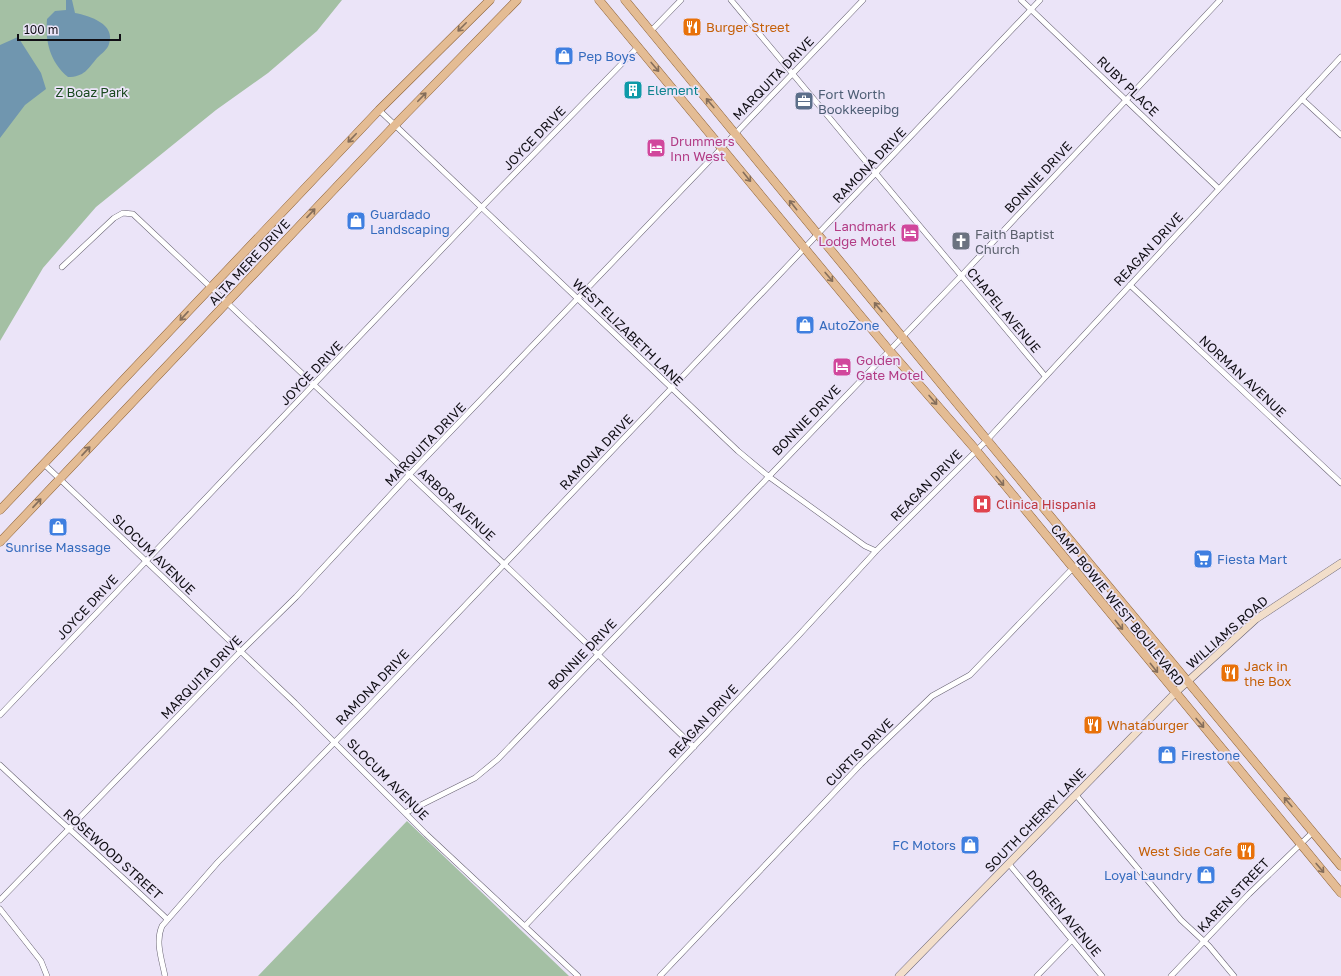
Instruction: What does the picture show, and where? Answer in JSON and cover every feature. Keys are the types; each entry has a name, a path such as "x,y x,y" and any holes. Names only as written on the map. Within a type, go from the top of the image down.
{"main road":[{"name":"ALTA MERE DRIVE","path":"0,510 379,110 490,0"},
{"name":"ALTA MERE DRIVE","path":"0,542 394,125 517,0"},
{"path":"510,7 521,0"},
{"name":"CAMP BOWIE WEST BOULEVARD","path":"598,0 722,147 889,350 976,450 1341,893"},
{"name":"CAMP BOWIE WEST BOULEVARD","path":"626,0 650,32 1341,866"}],"street":[{"path":"650,32 680,0"},
{"name":"CHAPEL AVENUE","path":"731,0 1045,376"},
{"name":"MARQUITA DRIVE","path":"0,900 240,652 296,597 410,475 863,0"},
{"name":"RUBY PLACE","path":"1021,0 1219,189"},
{"name":"RAMONA DRIVE","path":"167,919 218,862 335,742 503,563 818,235 1040,0"},
{"name":"BONNIE DRIVE","path":"405,813 476,778 498,759 903,337 1125,99 1220,0"},
{"name":"JOYCE DRIVE","path":"0,715 314,386 482,207 638,47"},
{"name":"REAGAN DRIVE","path":"524,926 694,747 876,551 987,440 1341,57"},
{"path":"1302,99 1341,135"},
{"name":"WEST ELIZABETH LANE","path":"379,110 738,451 768,476 865,546 876,551"},
{"name":"ARBOR AVENUE","path":"62,267 114,218 123,213 133,214 503,563 694,747"},
{"name":"NORMAN AVENUE","path":"1130,285 1341,483"},
{"name":"SLOCUM AVENUE","path":"44,464 335,742 405,813 578,976"},
{"name":"CURTIS DRIVE","path":"660,976 861,764 932,696 970,674 1072,568 1086,559"},
{"name":"WILLIAMS ROAD","path":"1189,681 1271,608 1341,564"},
{"name":"SOUTH CHERRY LANE","path":"900,976 1175,693 1189,681"},
{"name":"ROSEWOOD STREET","path":"0,765 99,854 167,919"},
{"path":"1076,795 1181,920 1203,941 1234,976"},
{"name":"KAREN STREET","path":"1171,976 1203,941 1313,832"},
{"name":"DOREEN AVENUE","path":"1009,864 1102,976"},
{"path":"0,909 41,961 47,976"},
{"path":"165,976 159,948 160,932 167,919"},
{"path":"1037,976 1072,940"}],"green space":[{"name":"Z Boaz Park","path":"0,0 342,0 317,31 268,73 216,110 96,207 43,268 0,341"},
{"path":"407,821 569,976 258,976"}],"water":[{"path":"66,0 72,0 75,13 88,16 105,26 109,31 110,37 107,48 88,69 82,74 73,77 68,77 57,65 50,51 47,36 47,19 55,11 66,10"},
{"path":"18,37 41,73 46,89 25,105 0,138 0,45"}],"place":[{"name":"Burger Street","path":"692,27"},
{"name":"Pep Boys","path":"564,56"},
{"name":"Element","path":"633,90"},
{"name":"Fort Worth Bookkeepibg","path":"804,101"},
{"name":"Drummers Inn West","path":"656,148"},
{"name":"Guardado Landscaping","path":"356,221"},
{"name":"Landmark Lodge Motel","path":"910,233"},
{"name":"Faith Baptist Church","path":"961,241"},
{"name":"AutoZone","path":"805,325"},
{"name":"Golden Gate Motel","path":"842,367"},
{"name":"Clinica Hispania","path":"982,504"},
{"name":"Sunrise Massage","path":"58,527"},
{"name":"Fiesta Mart","path":"1203,559"},
{"name":"Jack in the Box","path":"1230,673"},
{"name":"Whataburger","path":"1093,725"},
{"name":"Firestone","path":"1167,755"},
{"name":"FC Motors","path":"970,845"},
{"name":"West Side Cafe","path":"1246,851"},
{"name":"Loyal Laundry","path":"1206,875"}]}
